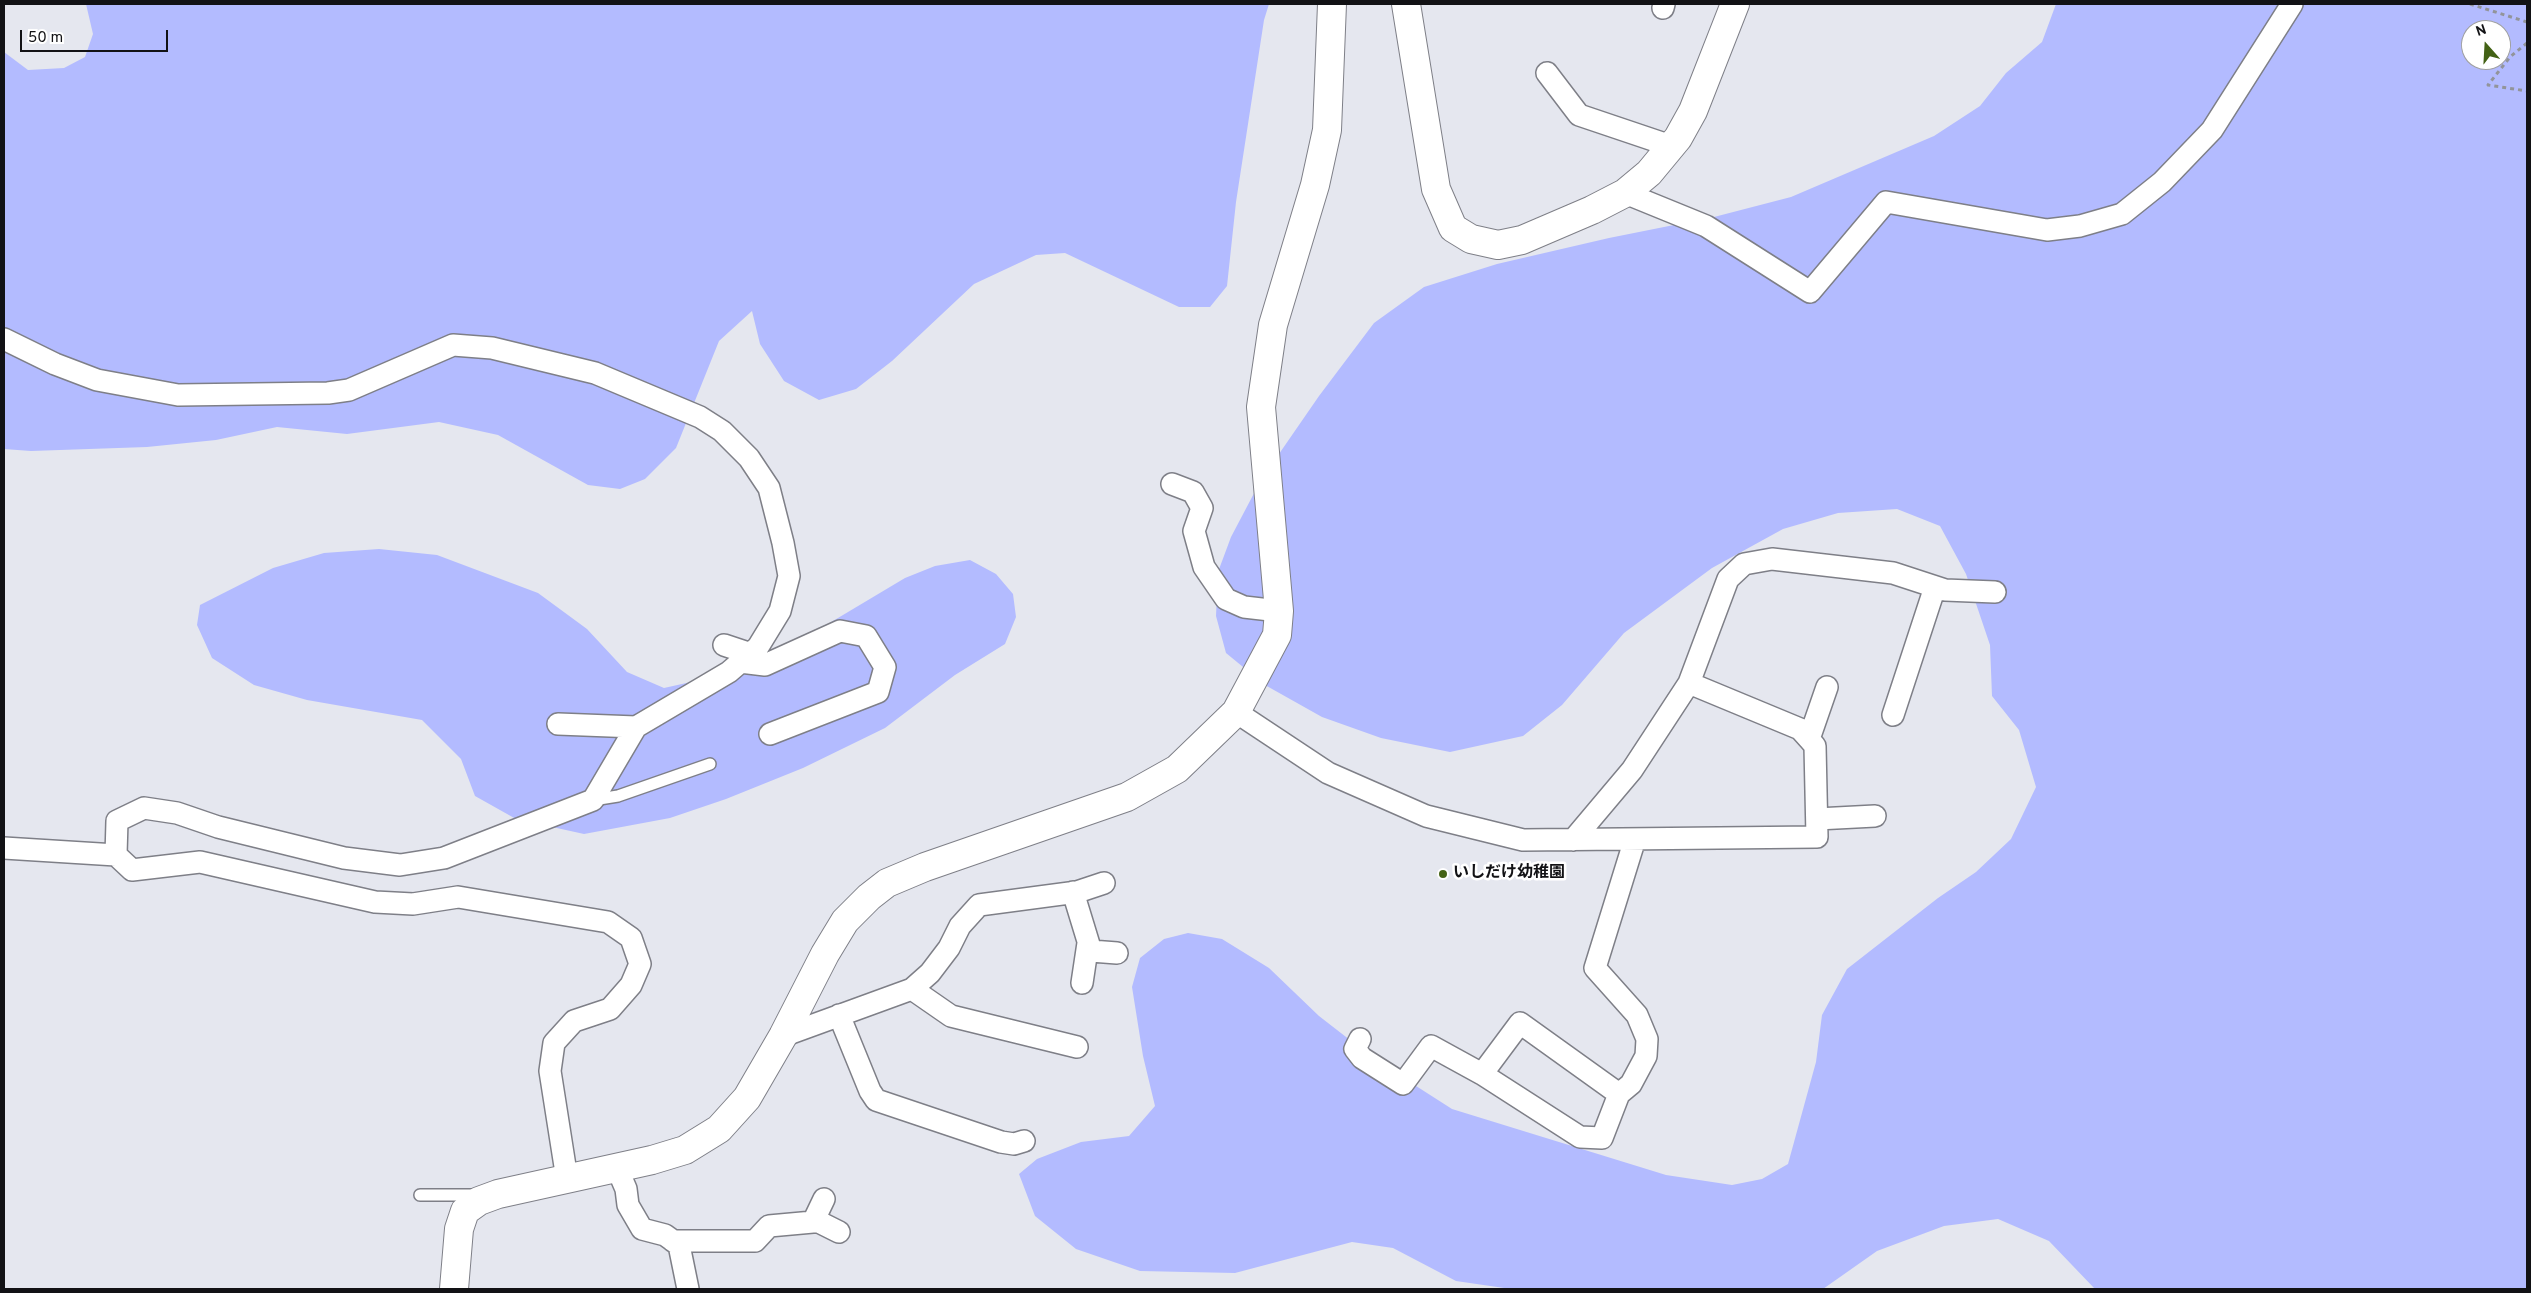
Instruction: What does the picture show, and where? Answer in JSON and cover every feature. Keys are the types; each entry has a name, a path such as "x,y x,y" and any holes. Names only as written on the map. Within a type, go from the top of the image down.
{"street":[{"path":"454,1289 459,1229 465,1211 479,1201 498,1194 617,1168 685,1150 719,1129 747,1098 783,1036 824,954 845,920 887,883 924,867 1127,797 1178,769 1236,712 1277,635 1279,611 1261,407 1273,325 1315,185 1327,130 1332,4"},
{"path":"1406,4 1436,189 1454,228 1471,240 1498,245 1522,240 1625,193 1649,173 1671,146 1693,111 1735,4"},
{"path":"1625,193 1706,226 1810,292 1886,202 2047,230 2080,226 2113,217 2122,214 2162,182 2212,130 2292,4"},
{"path":"1547,73 1579,115 1671,146"},
{"path":"4,339 55,364 97,380 178,395 328,393 348,390 453,345 492,348 595,373 700,417 722,431 749,458 769,488 789,576 780,610 758,648 729,672 636,727 593,800 444,858 400,865 344,858 218,827 177,813 144,808 117,821 116,855"},
{"path":"1172,484 1193,492 1202,508 1194,531 1204,568 1226,598 1244,607 1279,611"},
{"path":"1573,840 1632,770 1690,683 1728,579 1744,564 1772,559 1893,573 1945,590 1995,592"},
{"path":"1893,715 1934,587"},
{"path":"724,645 745,658 764,665 840,631 866,636 885,667 878,692 770,734"},
{"path":"1236,712 1328,773 1426,816 1523,840 1817,837 1814,746 1800,729 1690,683"},
{"path":"1808,739 1827,687"},
{"path":"558,724 636,727"},
{"path":"1816,819 1875,816"},
{"path":"1360,1039 1355,1049 1362,1058 1403,1084 1431,1046 1482,1074 1580,1137 1602,1138 1619,1094 1631,1084 1646,1056 1647,1039 1637,1015 1595,968 1635,839"},
{"path":"4,848 116,855 132,870 200,862 375,902 413,904 458,897 608,922 631,938 640,964 631,985 610,1009 574,1021 554,1043 550,1071 567,1179"},
{"path":"783,1036 912,989 930,974 949,948 960,926 979,905 1073,892 1104,882"},
{"path":"1073,892 1091,951 1118,953"},
{"path":"1082,983 1088,942"},
{"path":"912,989 951,1016 1077,1047"},
{"path":"839,1015 870,1091 876,1100 1001,1142 1014,1144 1024,1141"},
{"path":"1482,1074 1520,1023 1619,1094"},
{"path":"617,1168 626,1189 628,1204 642,1229 665,1235 678,1245 688,1289"},
{"path":"813,1222 824,1199"},
{"path":"673,1241 755,1241 768,1226 813,1222 818,1222 838,1232"}],"lane":[{"path":"593,800 618,796 710,764"},
{"path":"420,1195 498,1194"}],"path":[{"path":"2470,4 2527,22"},
{"path":"2527,43 2510,58 2488,85 2527,91"}],"shaded area":[{"path":"86,4 1269,4 1264,20 1236,202 1227,286 1210,307 1179,307 1065,253 1036,255 974,284 892,361 856,389 819,400 784,381 760,344 752,311 719,341 676,448 645,479 620,489 588,485 498,435 439,422 347,434 277,427 216,440 147,447 31,451 4,449 4,52 28,70 64,68 85,57 93,34"},
{"path":"2056,4 2527,4 2527,1289 2095,1289 2049,1241 1998,1219 1944,1226 1877,1251 1823,1289 1511,1289 1456,1281 1393,1248 1352,1242 1235,1273 1140,1271 1076,1249 1035,1216 1019,1174 1037,1159 1081,1142 1129,1136 1155,1106 1143,1056 1132,987 1140,958 1164,939 1188,933 1222,939 1269,968 1319,1016 1377,1061 1452,1109 1666,1175 1732,1185 1762,1179 1788,1164 1816,1062 1822,1015 1847,969 1938,898 1976,872 2011,839 2036,787 2019,730 1992,696 1990,645 1966,574 1940,526 1897,509 1838,513 1783,529 1712,568 1624,633 1562,705 1523,736 1450,752 1381,738 1322,717 1265,685 1226,653 1216,616 1218,572 1231,537 1261,480 1319,396 1374,323 1424,287 1497,264 1609,238 1714,217 1791,197 1934,136 1980,106 2006,73 2042,42"},
{"path":"379,549 437,555 538,593 587,629 627,672 664,688 718,676 786,649 905,578 935,566 970,560 996,574 1013,594 1016,617 1005,644 955,675 885,728 803,768 726,799 670,818 584,834 516,819 475,796 461,759 422,720 307,700 254,685 212,658 197,625 200,605 273,568 324,553"}],"place":[{"name":"いしだけ幼稚園","path":"1443,874"}]}
